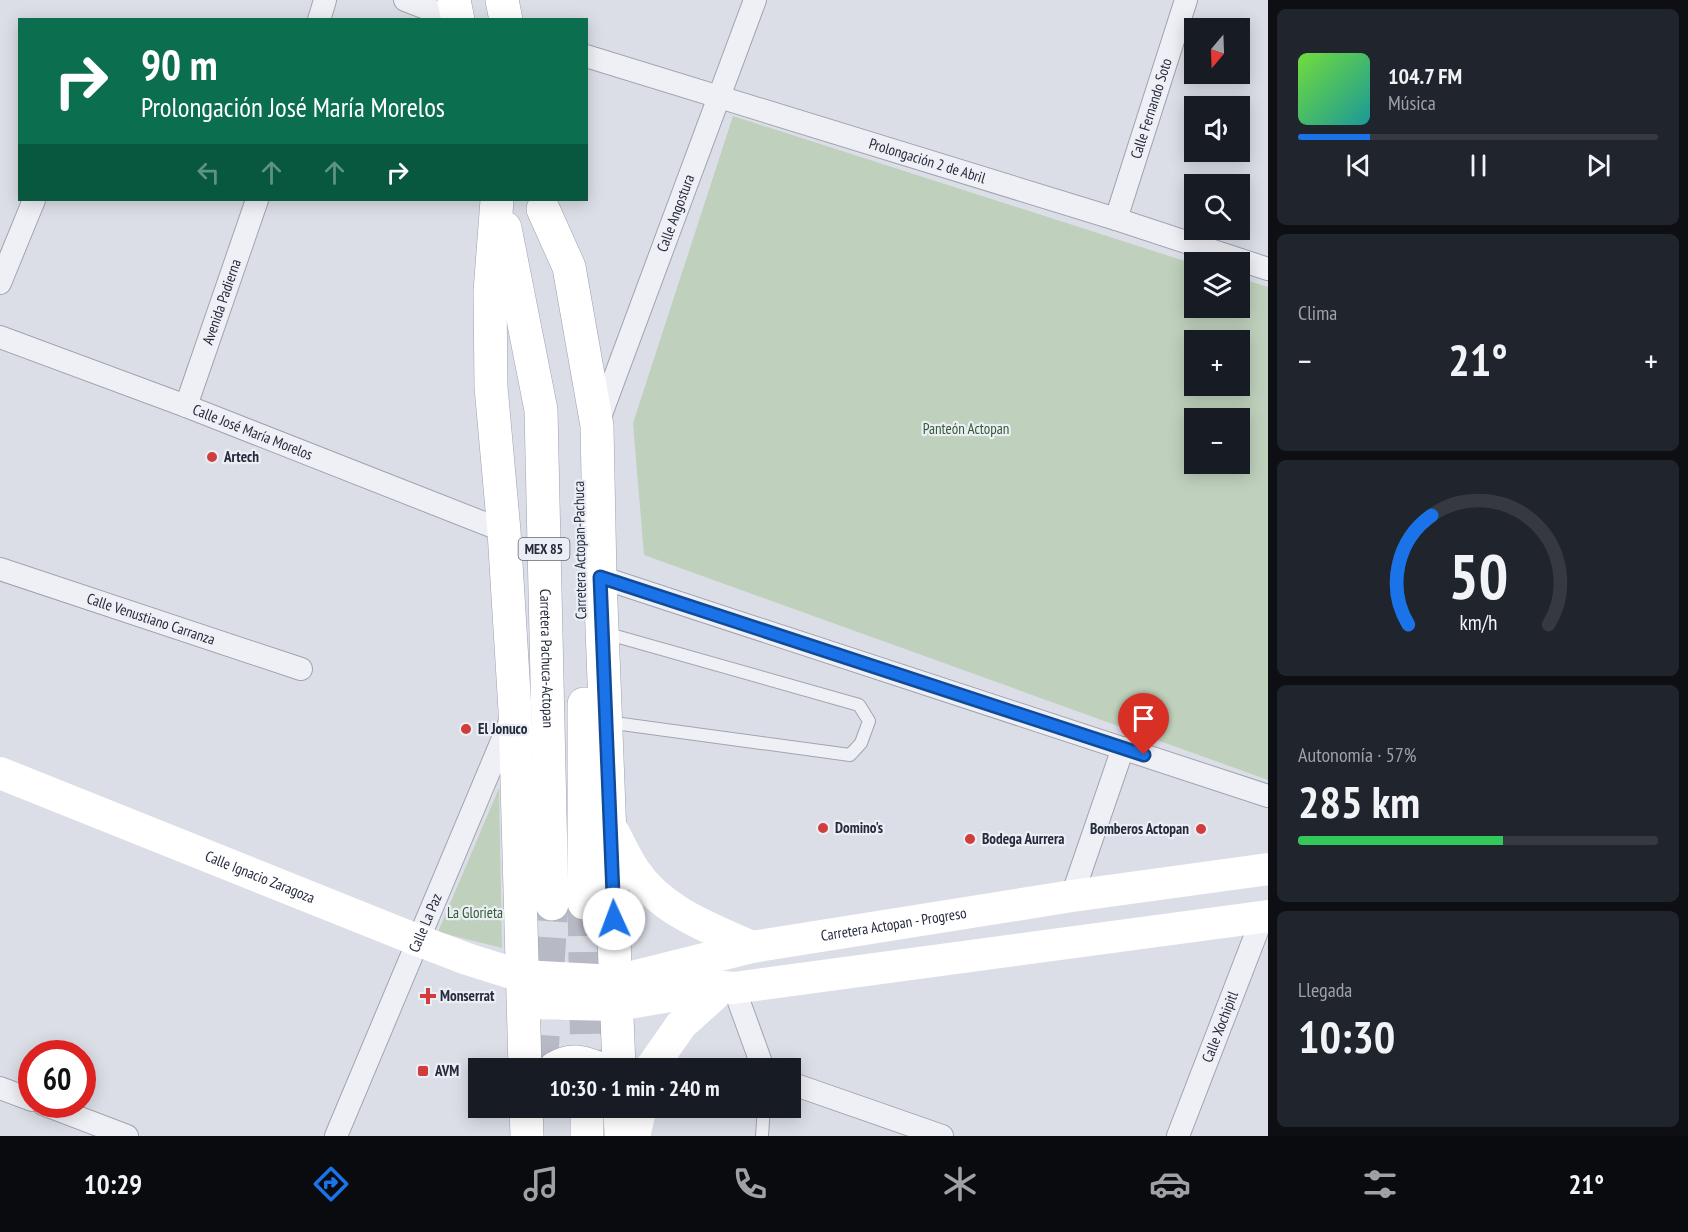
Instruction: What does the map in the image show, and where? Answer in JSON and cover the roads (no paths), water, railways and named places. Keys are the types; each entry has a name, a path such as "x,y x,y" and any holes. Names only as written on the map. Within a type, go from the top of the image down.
{"main road":[{"path":"454,0 458,18"},
{"path":"502,0 506,18"},
{"path":"498,201 490,292 491,387 504,531 515,710 525,1058"},
{"name":"Carretera Pachuca-Actopan","path":"498,201 513,262 541,410 552,904"},
{"path":"542,204 569,267 597,426 600,577 619,1058"},
{"name":"Carretera Actopan-Pachuca","path":"542,204 578,422 584,703 584,903"},
{"name":"Calle Ignacio Zaragoza","path":"0,773 467,959 522,989"},
{"path":"610,826 635,871 661,901 703,925 752,947"},
{"name":"Carretera Actopan - Progreso","path":"617,993 752,947 1268,869"},
{"path":"520,874 539,909 561,923 575,922 596,913 606,898 612,878"},
{"name":"Carretera Actopan - Progreso","path":"522,989 617,993 729,987 1266,912"},
{"path":"658,1058 681,1025 729,987"},
{"path":"587,1118 587,1136"}],"street":[{"path":"320,18 325,0"},
{"path":"405,0 453,18"},
{"name":"Calle Angostura","path":"597,426 755,0"},
{"name":"Calle Fernando Soto","path":"1116,219 1186,0"},
{"name":"Prolongación 2 de Abril","path":"588,57 1116,219 1268,269"},
{"path":"0,283 34,201"},
{"name":"Avenida Padierna","path":"186,406 257,201"},
{"name":"Calle José María Morelos","path":"0,337 186,406 504,531"},
{"name":"Calle Venustiano Carranza","path":"0,568 301,669"},
{"path":"600,577 1268,796"},
{"name":"Calle La Paz","path":"336,1136 515,710"},
{"path":"1072,897 1123,748"},
{"name":"Calle Xochipitl","path":"1178,1136 1266,912"},
{"path":"729,987 759,1058"},
{"path":"801,1087 942,1136"},
{"path":"0,1088 18,1095"},
{"path":"80,1118 127,1136"}],"lane":[{"path":"603,632 860,705 868,720 861,743 850,755 606,722"},
{"path":"762,1136 763,1118"}],"tunnel":[{"path":"584,903 587,1058"},
{"path":"542,1058 552,904"}],"place":[{"name":"Artech","path":"212,457"},
{"name":"El Jonuco","path":"466,729"},
{"name":"Domino's","path":"823,828"},
{"name":"Bomberos Actopan","path":"1201,829"},
{"name":"Bodega Aurrera","path":"970,839"},
{"name":"Monserrat","path":"428,996"},
{"name":"AVM","path":"423,1071"}],"park label":[{"name":"Panteón Actopan","path":"966,429"},
{"name":"La Glorieta","path":"475,913"}]}
